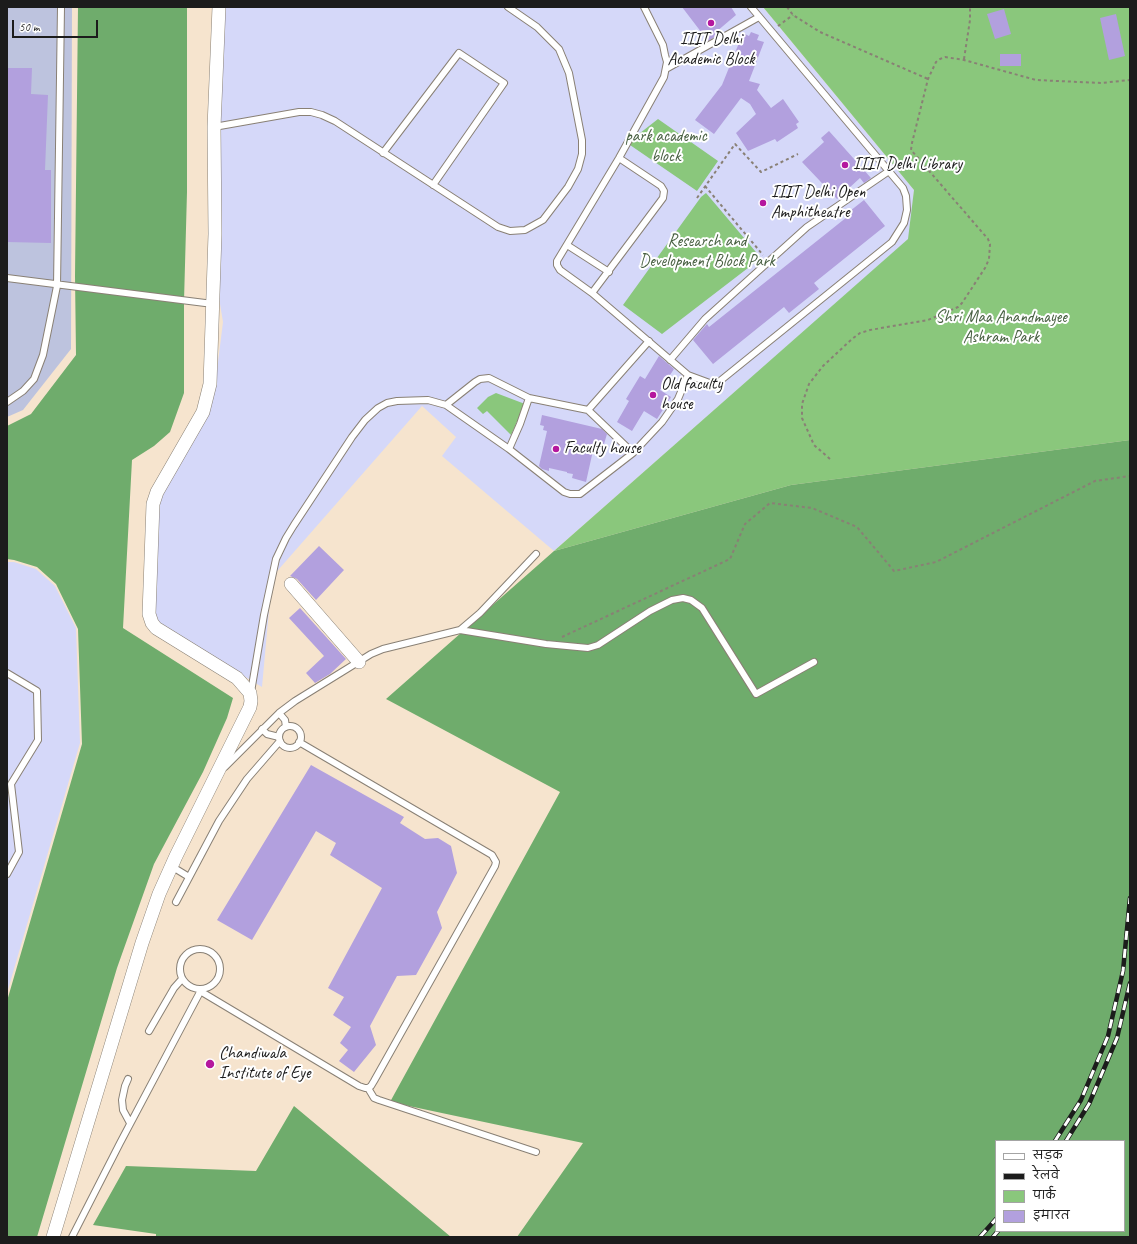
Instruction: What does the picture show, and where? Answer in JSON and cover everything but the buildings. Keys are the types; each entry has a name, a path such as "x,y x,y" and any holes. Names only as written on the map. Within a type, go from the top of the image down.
{"street":[{"path":"53,1237 142,943 159,894 171,866 250,707 250,693 237,678 156,628 152,623 149,614 153,504 157,492 203,412 210,384 215,234 214,127 219,7"},
{"path":"291,584 359,662"}],"lane":[{"path":"7,402 23,391 34,378 44,355 57,286 61,7"},
{"path":"214,127 299,112 311,112 322,115 335,121 498,226 510,231 525,230 543,220 568,188 578,169 582,154 582,140 574,94 565,60 559,49 552,40 537,27 508,7"},
{"path":"644,7 663,45 667,62 661,84 619,158 557,261 557,265 558,268 592,294 688,375 715,385 892,242 904,223 907,210 906,196 903,188 751,7"},
{"path":"666,69 759,17"},
{"path":"383,153 460,53 504,83 434,185"},
{"path":"592,294 663,198 664,191 661,186 619,158"},
{"path":"670,360 705,319 807,228 888,171"},
{"path":"567,245 608,272"},
{"path":"7,278 57,286 130,293 213,304"},
{"path":"588,410 649,341"},
{"path":"250,693 276,559 290,531 352,437 378,408 387,403 397,401 428,400 446,405 508,449 564,492 575,495 580,494 592,486 633,453 662,422 678,399 688,375"},
{"path":"446,405 475,382 489,378 529,398 588,410 633,453"},
{"path":"508,449 520,424 529,398"},
{"path":"460,630 486,607 536,554"},
{"path":"216,776 262,729 294,701 359,662 383,648 460,630 546,644 588,648 598,645 650,611 672,600 683,598 691,600 702,608 756,694 814,662"},
{"path":"7,673 37,691 38,740 11,784 19,852 7,874"},
{"path":"279,713 284,720 286,727"},
{"path":"176,902 220,821 247,778 279,739 281,731 286,727 292,726 298,730 300,736 299,742 294,747 284,746 279,739 267,734 262,729"},
{"path":"299,742 492,855 496,862 432,979 371,1086 368,1088"},
{"path":"171,866 189,877"},
{"path":"72,1237 200,990 211,985 216,981 219,975 220,968 215,956 210,951 196,949 185,955 181,960 180,973 186,984 200,990 362,1087 368,1088 374,1098 536,1152"},
{"path":"149,1031 174,988 182,979"},
{"path":"128,1079 122,1100 123,1110 130,1123"}],"path":[{"path":"787,7 793,15 820,32 928,79"},
{"path":"964,60 970,20 970,7"},
{"path":"771,31 793,15"},
{"path":"830,459 814,445 802,418 802,404 809,384 823,366 860,333 928,320 958,307 985,268 989,259 990,244 988,239 911,150 928,79 936,62 945,57 964,60 1036,80 1101,83 1130,80"},
{"path":"697,198 735,144 761,172 798,154"},
{"path":"705,186 769,262"},
{"path":"546,644 730,559 745,524 770,503 812,508 856,527 894,571 936,562 1095,481 1130,476"}],"shaded area":[{"path":"7,7 72,7 71,349 23,410 7,417"},
{"path":"220,7 763,7 914,190 910,238 554,551 442,456 456,437 422,406 272,577 262,687 157,624 150,592 160,501 216,378 223,322 218,292"},
{"path":"7,562 14,562 36,569 55,586 76,628 80,743 7,993"}],"green space":[{"path":"78,7 187,7 187,192 184,301 184,393 170,432 154,446 132,460 123,628 233,698 227,718 203,772 154,864 117,968 37,1237 7,1237 7,1001 82,744 78,629 56,584 37,567 7,559 7,426 31,414 76,355 75,276"},
{"name":"Shri Maa Anandmayee Ashram Park","path":"763,7 1130,7 1130,440 791,485 554,551 908,239 914,190"},
{"name":"park academic block","path":"658,119 718,161 697,191 630,145 635,137"},
{"name":"Research and Development Block Park","path":"706,193 761,258 662,334 623,305 701,197"},
{"path":"496,393 525,404 511,435 487,411 483,414 477,408 488,397"},
{"path":"1130,440 1130,1237 517,1237 583,1143 390,1102 560,792 386,699 554,551 791,485"},
{"path":"294,1106 451,1237 156,1237 156,1234 93,1225 126,1166 256,1171"}],"railway":[{"path":"1056,1140 1081,1100 1108,1036 1123,971 1130,898"},
{"path":"1067,1140 1089,1104 1117,1038 1130,983"},
{"path":"980,1237 995,1220"},
{"path":"993,1237 997,1232"}],"place":[{"name":"IIIT Delhi Academic Block","path":"711,23"},
{"name":"IIIT Delhi Library","path":"845,165"},
{"name":"IIIT Delhi Open Amphitheatre","path":"763,203"},
{"name":"Old faculty house","path":"653,395"},
{"name":"Faculty house","path":"556,449"},
{"name":"Chandiwala Institute of Eye","path":"210,1064"}]}
